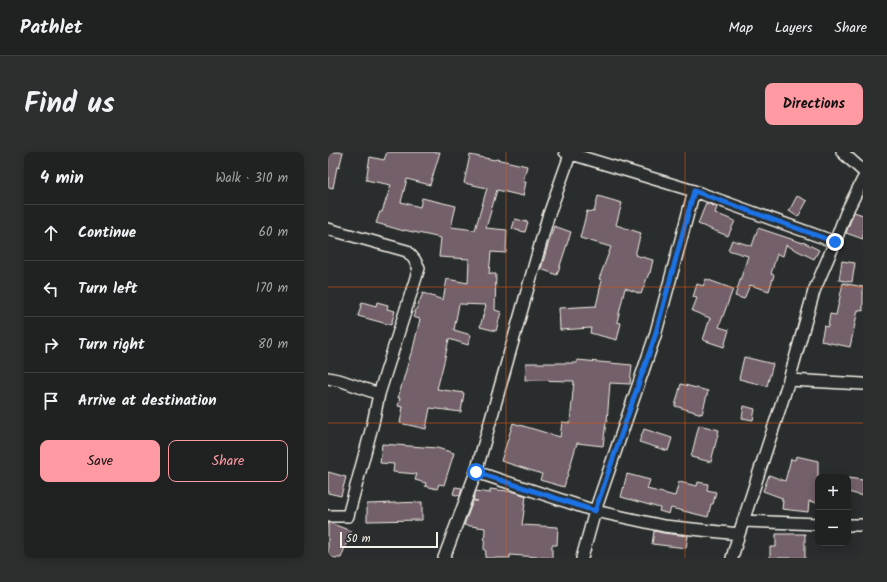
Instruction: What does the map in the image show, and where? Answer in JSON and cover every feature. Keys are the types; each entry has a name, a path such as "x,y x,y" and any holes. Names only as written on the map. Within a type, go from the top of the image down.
{"street":[{"path":"842,152 863,171"},
{"path":"444,558 476,472 548,217 569,153 694,191 835,242"},
{"path":"732,558 789,380 814,291 846,213 863,179"},
{"path":"582,558 595,511 655,336 694,191"},
{"path":"328,230 407,251 419,268 379,394 373,423 348,516 328,516"},
{"path":"328,378 342,381 379,394"},
{"path":"789,380 863,384"},
{"path":"476,472 595,511 664,526 739,534"},
{"path":"743,521 815,524"},
{"path":"851,525 863,525"}],"building":[{"path":"328,152 343,152 339,168 337,167 333,188 328,187"},
{"path":"387,152 440,152 430,185 407,179 401,202 420,207 422,198 456,206 451,227 475,230 487,188 464,183 470,155 527,166 523,182 526,182 523,196 497,190 486,228 507,230 506,253 491,252 489,274 496,274 495,310 501,312 496,331 480,327 486,305 459,304 454,330 471,335 468,345 449,339 437,389 464,393 461,412 430,408 426,429 400,423 403,407 398,406 400,398 398,398 412,353 420,319 413,317 423,293 443,300 447,279 468,283 469,259 439,257 441,238 404,231 376,223 380,212 382,212 391,185 366,180 370,157 384,160"},
{"path":"598,196 622,203 616,225 641,233 635,255 653,260 650,273 641,294 625,288 617,322 621,323 617,340 590,333 591,328 560,330 559,308 596,306 602,280 599,279 611,247 580,238 587,211 594,212"},
{"path":"797,196 807,201 798,217 789,211"},
{"path":"706,203 717,207 715,213 735,221 728,236 698,224"},
{"path":"854,212 863,215 863,239 846,233"},
{"path":"515,219 528,222 525,232 512,229"},
{"path":"554,226 571,232 557,275 541,269"},
{"path":"758,228 803,242 819,250 814,259 786,245 783,256 777,254 771,274 774,275 769,291 750,285 744,299 735,296 748,256 728,250 732,240 752,246"},
{"path":"842,261 855,263 852,282 839,280"},
{"path":"706,279 733,289 719,327 729,330 724,347 703,340 710,318 692,311 697,298 693,297 697,284 703,286"},
{"path":"843,283 863,287 863,311 858,310 850,347 821,341 824,326 828,327 830,314 836,315"},
{"path":"362,302 376,306 377,302 388,305 387,309 395,311 391,325 358,316"},
{"path":"744,357 773,364 767,386 739,379"},
{"path":"577,360 632,365 630,384 610,383 607,422 603,446 577,443 564,487 540,480 542,474 501,461 513,423 560,437 562,422 570,423 574,381 525,380 526,363 577,363"},
{"path":"681,384 708,391 702,414 675,406"},
{"path":"744,406 755,409 753,420 742,418"},
{"path":"699,425 719,430 711,462 691,457"},
{"path":"644,429 672,438 668,451 639,442"},
{"path":"382,444 437,448 454,453 444,485 439,484 437,489 425,486 426,483 415,480 417,474 393,472 394,464 380,463"},
{"path":"796,456 818,461 818,474 815,474 815,502 809,501 808,512 782,509 782,498 763,491 769,475 785,481 791,459 795,460"},
{"path":"328,472 346,477 341,496 328,493"},
{"path":"627,474 650,480 647,489 675,496 679,482 697,486 698,482 708,484 707,490 716,492 708,517 671,508 669,514 659,511 660,508 621,497"},
{"path":"851,478 863,480 863,496 851,493"},
{"path":"455,487 462,488 460,496 453,494"},
{"path":"490,489 515,492 526,496 522,525 558,527 557,545 552,545 552,558 510,555 510,558 485,558 485,528 464,525 473,501 478,501 473,500 476,491 490,493"},
{"path":"422,502 422,520 367,521 367,504"},
{"path":"328,523 351,531 341,558 332,558 328,556"},
{"path":"654,531 688,536 686,548 652,544"},
{"path":"776,534 805,534 805,558 770,558 770,547 776,547"}],"route":[{"path":"476,472 595,511 655,336 694,191 835,242"}]}
